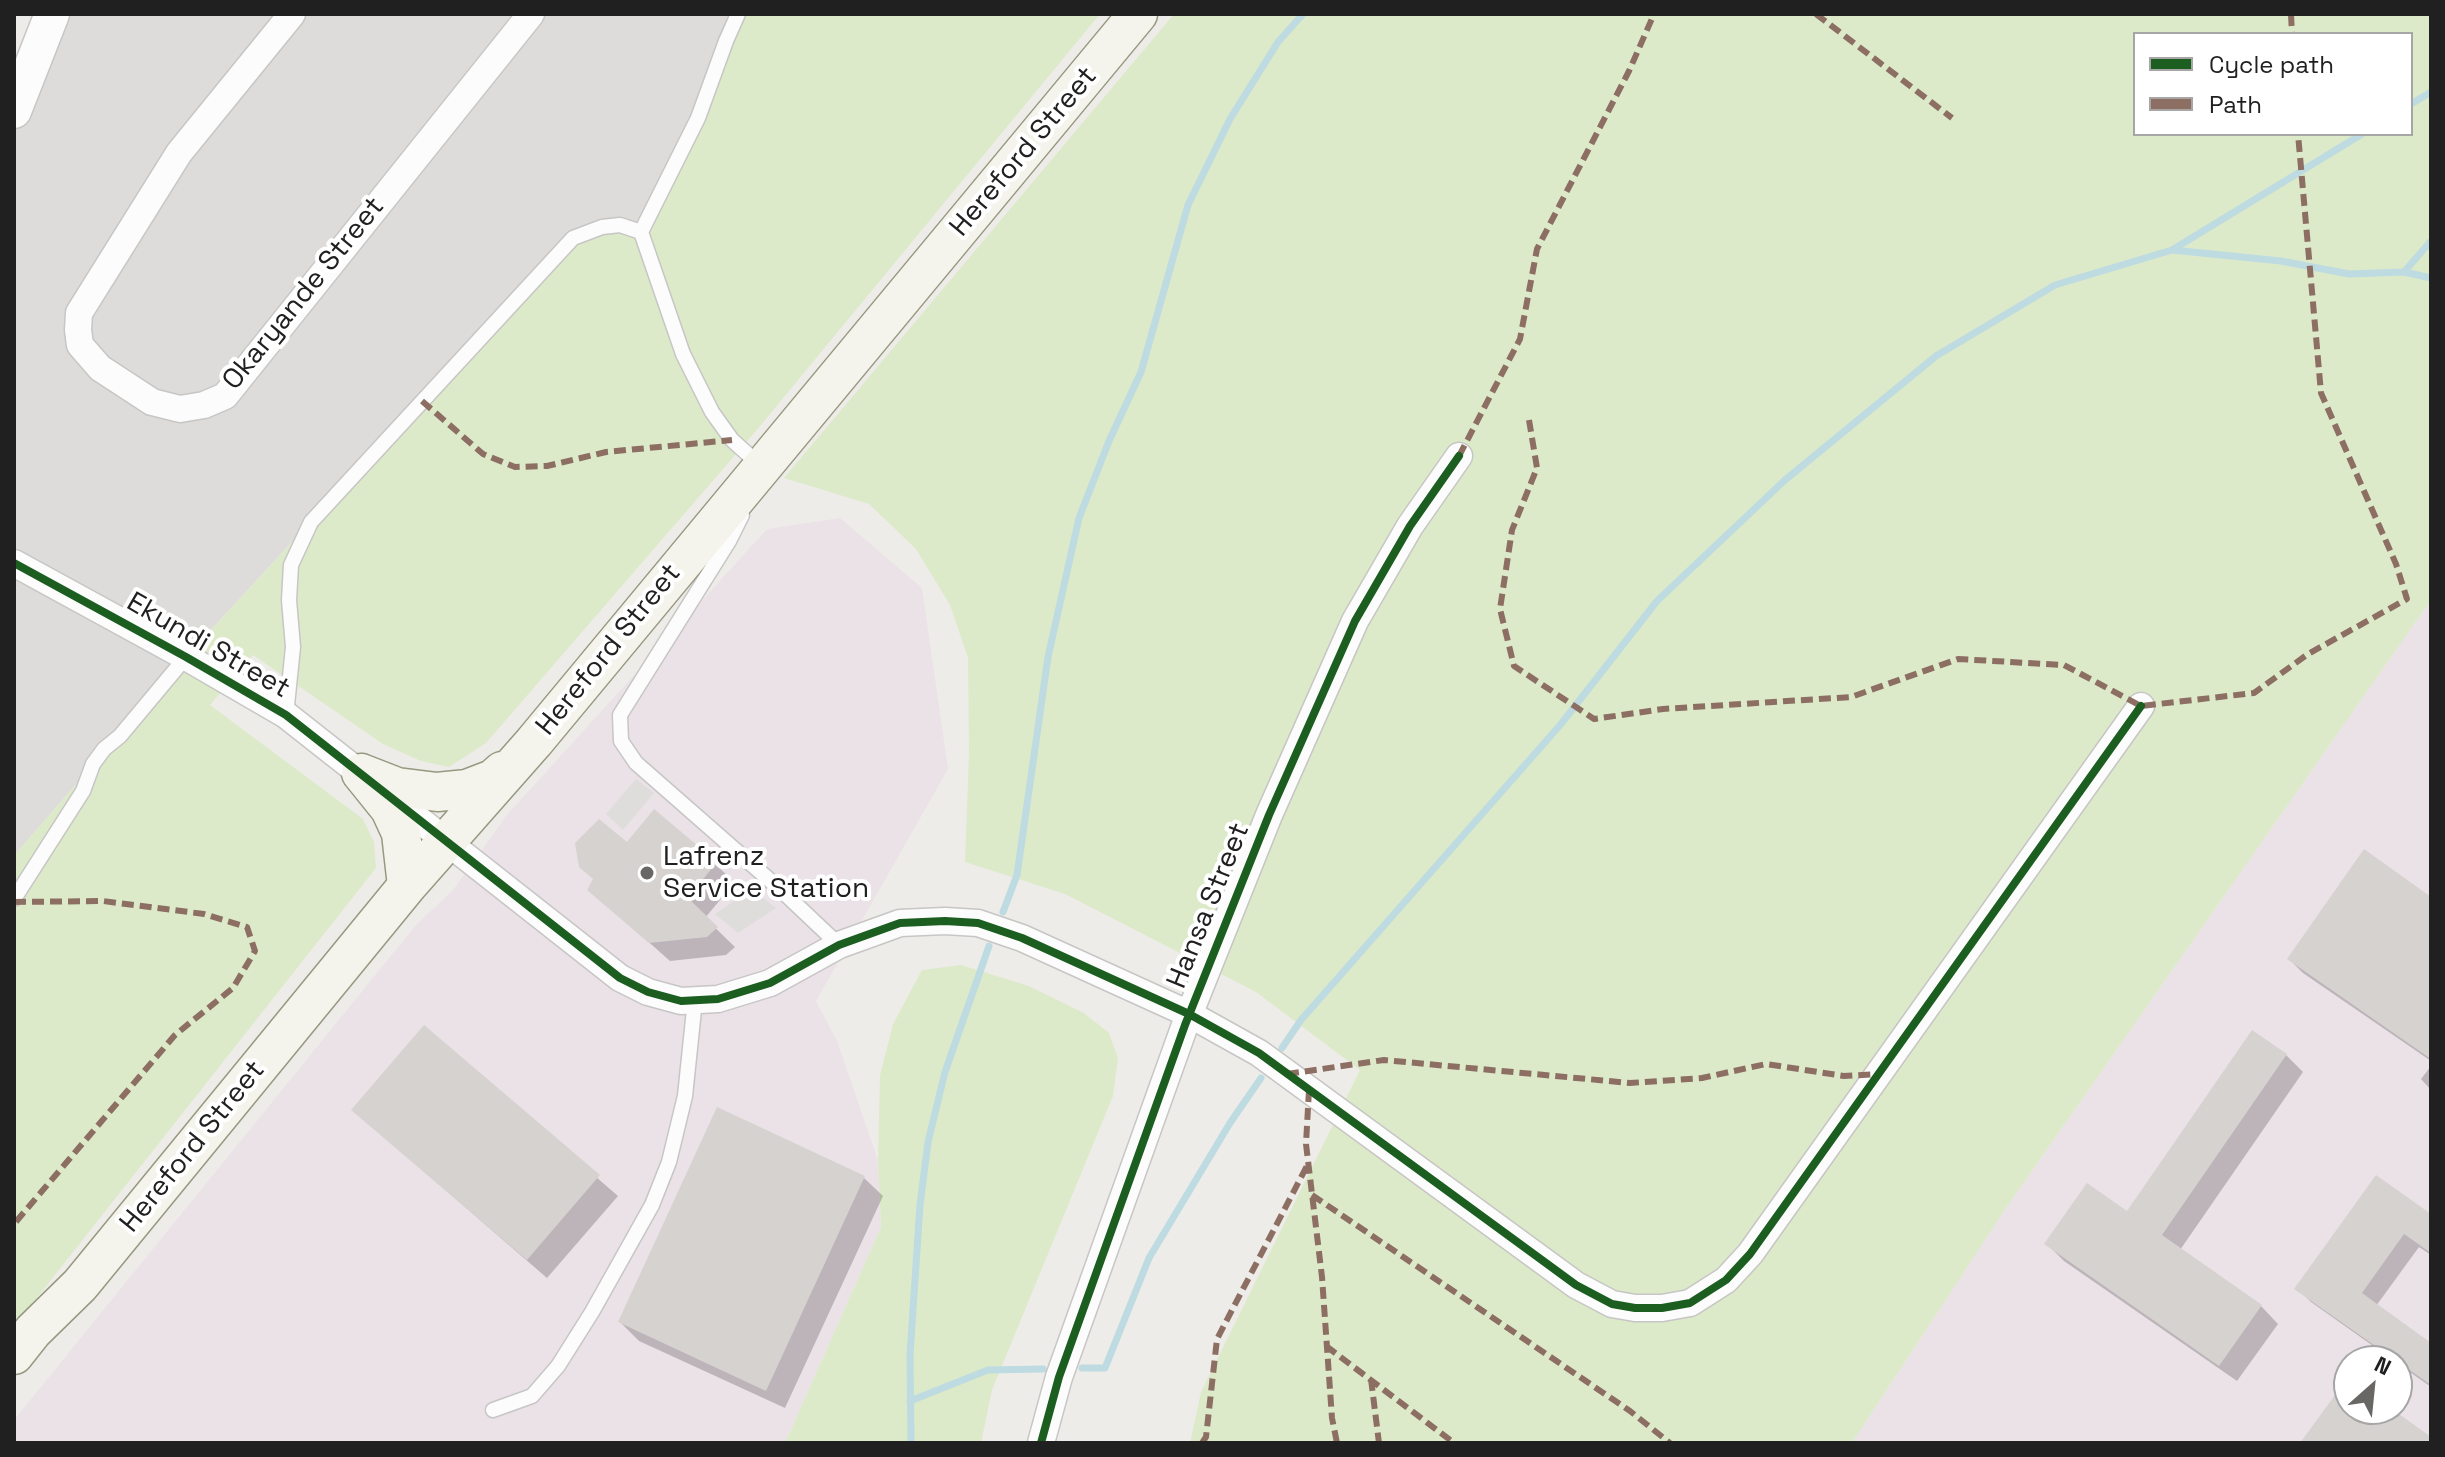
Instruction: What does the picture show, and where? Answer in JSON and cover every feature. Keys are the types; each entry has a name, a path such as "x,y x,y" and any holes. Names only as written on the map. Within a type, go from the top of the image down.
{"main road":[{"name":"Hereford Street","path":"14,1355 33,1331 80,1285 407,886 534,742 1128,22"},
{"path":"361,773 397,787 437,792 467,789 493,779 534,742"},
{"path":"361,773 390,809 401,833 407,886"},
{"name":"Hereford Street","path":"14,1384 47,1344 80,1285"}],"street":[{"path":"14,111 52,14"},
{"name":"Okaryande Street","path":"292,14 179,153 79,313 80,345 100,368 152,402 180,409 204,405 225,396 531,14"},
{"name":"Hansa Street","path":"1041,1443 1059,1377 1189,1014 1269,815 1355,621 1410,526 1459,456"},
{"name":"Ekundi Street","path":"14,563 286,715 620,978 648,992 681,1001 718,999 770,983 839,945 900,923 978,923 1022,938 1189,1014 1259,1053 1576,1285 1612,1304 1635,1308 1662,1308 1690,1303 1726,1280 1750,1254 2141,706"}],"lane":[{"path":"738,14 698,118 641,232 683,354 712,412 732,440 762,465 749,501 729,541 620,715 621,741 636,763 839,945"},
{"path":"286,715 293,647 289,600 291,565 311,522 573,238 602,227 620,225 641,232"},
{"path":"14,899 83,791 93,764 186,657"},
{"path":"493,1410 532,1396 558,1366 652,1205 669,1162 685,1096 695,1000"}],"shaded area":[{"path":"52,14 738,14 641,232 422,401 186,657 14,856 14,111"},
{"path":"840,518 922,588 948,769 816,1001 837,1041 878,1160 881,1227 785,1443 14,1443 14,1420 415,926 453,890 506,816 767,529"},
{"path":"2431,600 2431,1443 1852,1443 2006,1208"},
{"path":"636,779 654,793 623,830 606,814"},
{"path":"751,889 776,908 738,933 715,914"}],"green space":[{"path":"738,14 1100,14 756,431 486,743 449,767 421,761 383,744 253,655 210,705 363,819 374,842 376,868 14,1327 14,856 186,657 573,238 602,227 641,232"},
{"path":"1174,14 2431,14 2431,600 2006,1208 1852,1443 1190,1443 1201,1392 1360,1070 1256,992 1065,894 965,862 968,658 950,605 916,549 869,504 784,478"},
{"path":"961,965 1029,986 1084,1013 1109,1033 1118,1058 1113,1096 992,1390 981,1443 785,1443 881,1227 878,1160 880,1075 893,1024 922,970"}],"building":[{"name":"Lafrenz Service Station","path":"654,809 717,862 688,898 718,927 707,937 649,943 587,890 593,879 579,867 575,843 599,819 627,842"},
{"path":"2364,849 2431,897 2431,1059 2287,959"},
{"path":"424,1025 600,1175 527,1260 351,1110"},
{"path":"2252,1030 2287,1054 2162,1235 2262,1305 2219,1366 2044,1244 2087,1183 2127,1211"},
{"path":"717,1107 865,1176 766,1391 618,1322"},
{"path":"2376,1175 2431,1214 2431,1253 2404,1234 2362,1293 2431,1343 2431,1385 2413,1372 2413,1345 2374,1345 2294,1289"},
{"path":"2333,1398 2333,1425 2413,1424 2431,1437 2431,1443 2300,1443"}],"waterway":[{"path":"1003,912 1017,875 1048,657 1079,518 1109,441 1141,372 1188,205 1230,119 1278,42 1303,14"},
{"path":"2413,103 2431,92"},
{"path":"1282,1048 1301,1020 1561,724 1657,601 1785,480 1936,356 2055,285 2172,250 2359,136"},
{"path":"2404,272 2431,241"},
{"path":"2172,250 2281,261 2349,274 2404,272 2431,278"},
{"path":"911,1443 910,1355 920,1205 928,1142 945,1072 989,946"},
{"path":"1082,1368 1105,1368 1149,1258 1230,1123 1261,1078"},
{"path":"910,1401 988,1370 1043,1369"}],"marked path":[{"path":"1459,456 1520,339 1537,249 1629,71 1654,14"},
{"path":"1816,14 1952,118"},
{"path":"2291,14 2292,32"},
{"path":"1529,420 1537,468 1512,530 1500,609 1514,666 1594,719 1663,709 1851,697 1958,659 2064,665 2141,706 2254,693 2308,654 2407,599 2396,564 2321,393 2298,136"},
{"path":"422,401 483,454 515,467 547,466 606,452 732,440"},
{"path":"14,902 103,901 204,914 247,927 255,951 233,988 175,1035 14,1224"},
{"path":"1287,1074 1384,1060 1630,1083 1702,1078 1766,1064 1844,1076 1878,1074"},
{"path":"1309,1090 1306,1144 1337,1443"},
{"path":"1202,1443 1206,1437 1217,1339 1308,1164"},
{"path":"1312,1195 1630,1411 1670,1443"},
{"path":"1326,1346 1454,1443"},
{"path":"1371,1379 1379,1443"}],"cycle path":[{"path":"1041,1443 1059,1377 1185,1025 1269,815 1355,621 1410,526 1459,456"},
{"path":"14,563 286,715 620,978 648,992 681,1001 718,999 770,983 839,945 900,923 978,923 1022,938 1189,1014 1259,1053 1576,1285 1612,1304 1635,1308 1662,1308 1690,1303 1726,1280 1750,1254 2141,706"}],"place":[{"name":"Lafrenz Service Station","path":"647,873"}]}
